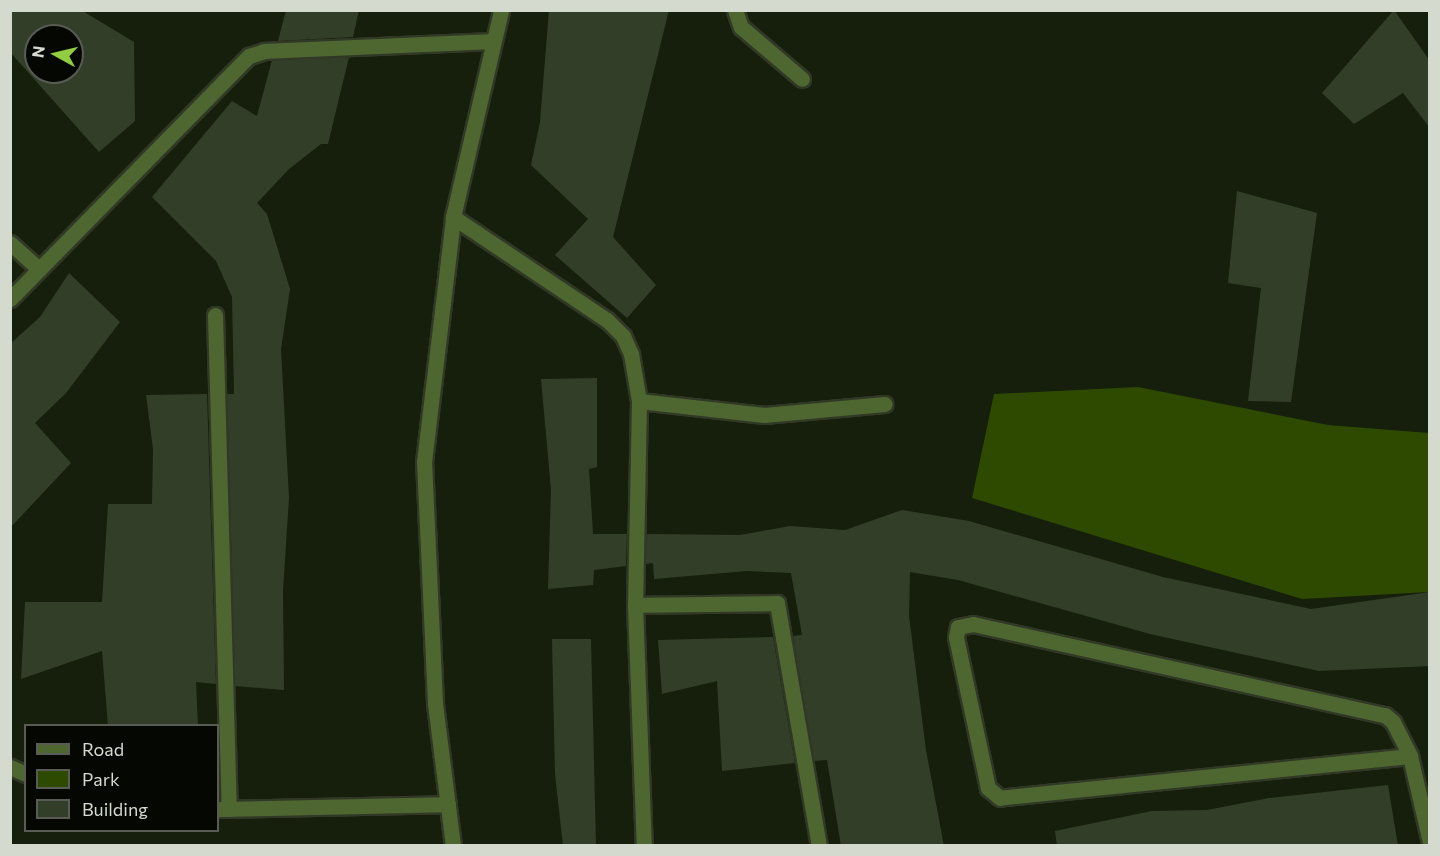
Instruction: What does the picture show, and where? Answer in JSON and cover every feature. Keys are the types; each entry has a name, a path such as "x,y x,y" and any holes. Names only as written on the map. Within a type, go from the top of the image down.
{"street":[{"path":"453,846 435,703 424,462 453,217 501,10"},
{"path":"735,10 741,27 802,79"},
{"path":"10,298 249,56 264,51 492,41"},
{"path":"453,217 607,320 623,336 631,354 639,401 635,605 644,846"},
{"path":"10,243 39,268"},
{"path":"215,315 223,809 448,804"},
{"path":"639,401 764,415 885,404"},
{"path":"635,605 777,603 819,846"},
{"path":"1410,756 999,798 988,788 956,637 958,627 973,624 1374,710 1393,722 1410,756 1430,842"},
{"path":"10,766 24,773"}],"green space":[{"path":"1138,387 1328,425 1429,433 1429,592 1302,599 972,498 994,394"}],"building":[{"path":"10,10 81,10 134,42 135,121 99,152 38,84 84,84 84,24 24,24 24,68 10,52"},
{"path":"286,10 359,10 353,37 278,41"},
{"path":"549,10 669,10 613,237 656,285 627,318 555,255 588,219 531,165 540,122"},
{"path":"1394,10 1430,61 1430,128 1403,93 1354,124 1322,93"},
{"path":"349,57 328,144 321,144 289,169 257,203 267,214 290,289 281,349 289,498 283,591 284,690 235,686 227,394 234,394 232,297 216,261 152,197 232,101 257,116 272,60"},
{"path":"1237,191 1317,213 1291,402 1248,401 1261,288 1228,283"},
{"path":"69,273 120,322 66,393 35,423 71,463 10,528 10,344 40,317"},
{"path":"597,378 597,467 589,469 593,534 627,534 626,566 594,570 593,585 548,589 551,490 541,379"},
{"path":"207,394 216,684 196,682 198,724 108,724 102,651 21,679 25,602 102,602 108,504 152,504 153,449 146,395"},
{"path":"902,510 969,521 1163,577 1311,609 1430,592 1430,666 1319,671 1150,634 958,580 910,572 909,616 926,750 944,846 841,846 827,760 814,761 793,636 802,635 791,573 747,571 654,579 653,563 646,564 646,534 740,535 790,526 845,530"},
{"path":"773,637 795,763 722,771 717,681 662,694 658,640"},
{"path":"552,639 591,639 596,846 563,846 555,774"},
{"path":"1388,785 1398,846 1057,846 1055,831 1152,811 1207,810 1269,798"}]}
